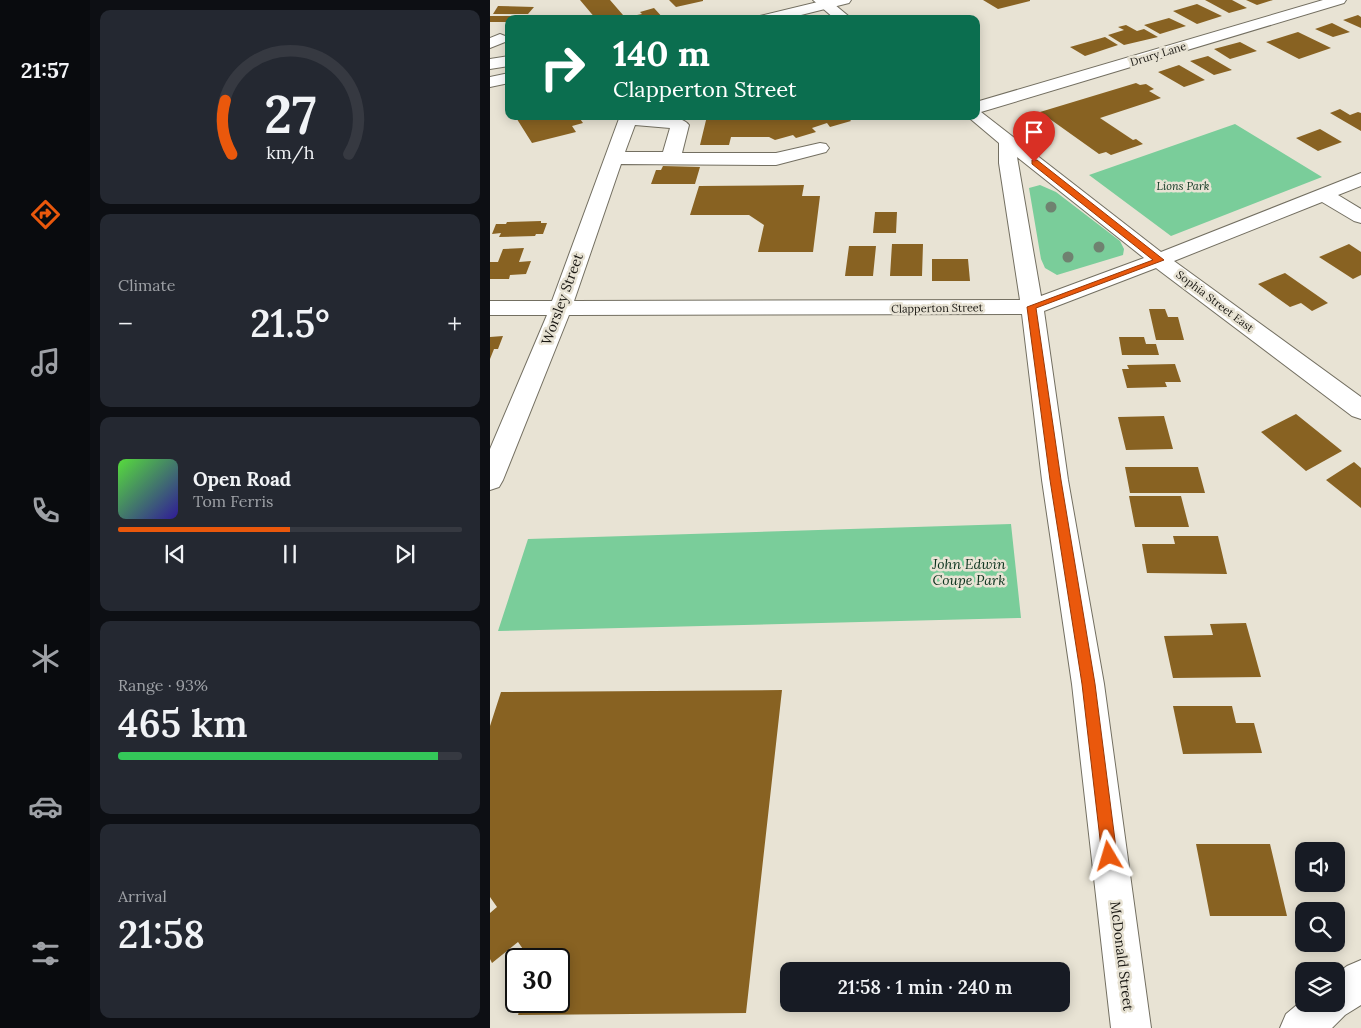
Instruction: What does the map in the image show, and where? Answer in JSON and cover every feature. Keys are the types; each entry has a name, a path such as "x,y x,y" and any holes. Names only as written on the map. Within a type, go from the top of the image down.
{"street":[{"path":"779,15 823,2 844,0"},
{"name":"Drury Lane","path":"980,107 1339,0"},
{"path":"823,2 840,15"},
{"path":"490,64 505,62"},
{"path":"490,82 505,79"},
{"name":"Sophia Street East","path":"980,119 1159,260 1361,410"},
{"name":"Worsley Street","path":"490,480 561,308 612,158 627,120"},
{"path":"668,120 680,125 671,158"},
{"name":"McDonald Street","path":"1008,141 1008,163 1032,307 1055,480 1088,684 1130,1028"},
{"path":"612,158 776,159 820,148"},
{"name":"Clapperton Street","path":"490,308 835,309 1032,307 1159,260 1361,179"},
{"path":"1323,194 1361,217"},
{"path":"1345,992 1361,980"},
{"path":"1300,1028 1320,1012"}],"green space":[{"name":"Lions Park","path":"1235,124 1322,177 1171,236 1089,175"},
{"path":"1040,185 1056,192 1120,241 1124,249 1123,255 1057,275 1045,268 1041,259 1029,188"},
{"name":"John Edwin Coupe Park","path":"1011,524 1021,618 498,631 528,539"}],"building":[{"path":"580,0 610,0 623,15 593,15"},
{"path":"669,0 703,0 703,1 676,7"},
{"path":"983,0 1030,0 1030,1 998,9"},
{"path":"1205,0 1232,0 1247,8 1229,13"},
{"path":"1246,0 1273,0 1257,5"},
{"path":"1197,4 1222,16 1197,24 1173,11"},
{"path":"498,6 534,7 528,14 493,14"},
{"path":"654,8 660,15 637,15 642,14 640,12"},
{"path":"1358,15 1361,17 1361,28 1343,20"},
{"path":"490,16 505,16 505,22 490,22"},
{"path":"1169,18 1186,26 1160,34 1144,25"},
{"path":"1332,23 1350,32 1333,37 1315,29"},
{"path":"1126,25 1137,31 1144,29 1158,37 1124,45 1108,35 1124,30 1118,27"},
{"path":"1298,32 1331,48 1299,59 1266,42"},
{"path":"1105,37 1118,45 1085,56 1070,47"},
{"path":"1240,42 1257,51 1230,59 1214,49"},
{"path":"1208,56 1232,70 1214,75 1190,61"},
{"path":"1179,65 1205,80 1184,87 1158,72"},
{"path":"1136,83 1140,85 1146,84 1154,89 1149,91 1161,98 1100,118 1133,140 1136,139 1143,144 1111,155 1106,152 1099,154 1040,112"},
{"path":"1340,109 1350,115 1358,112 1361,113 1361,131 1330,113"},
{"path":"518,120 581,120 583,123 572,126 576,132 532,143"},
{"path":"706,120 851,121 830,127 827,123 812,128 816,132 796,138 793,135 775,140 769,137 731,137 729,145 700,145"},
{"path":"1320,129 1342,142 1318,151 1296,138"},
{"path":"663,166 700,167 695,184 651,184 656,170 661,170"},
{"path":"804,185 802,196 820,196 813,252 758,252 764,225 749,215 690,215 699,186"},
{"path":"875,212 897,212 896,233 873,233"},
{"path":"541,221 541,223 547,223 543,234 499,237 501,233 492,234 496,224"},
{"path":"892,244 923,244 922,276 890,276"},
{"path":"1349,244 1361,252 1361,275 1353,279 1319,257"},
{"path":"849,246 876,246 873,276 845,276"},
{"path":"524,248 519,262 531,261 526,274 510,275 509,279 490,279 490,262 498,262 503,249"},
{"path":"932,259 968,259 970,281 932,281"},
{"path":"1285,273 1328,303 1312,311 1301,303 1290,307 1258,284"},
{"path":"1149,309 1165,309 1168,317 1178,317 1184,340 1156,340"},
{"path":"503,336 498,349 494,349 490,359 490,337"},
{"path":"1119,337 1144,337 1146,344 1156,344 1159,355 1122,355"},
{"path":"1175,364 1181,382 1165,382 1167,387 1127,388 1122,369 1129,369 1127,365"},
{"path":"1296,414 1342,451 1306,471 1261,432"},
{"path":"1164,416 1173,449 1126,450 1118,417"},
{"path":"1354,462 1361,468 1361,508 1326,480"},
{"path":"1125,467 1198,467 1205,493 1130,493"},
{"path":"1129,496 1181,496 1189,527 1135,527"},
{"path":"1173,536 1218,536 1227,574 1147,573 1142,544 1175,544"},
{"path":"1246,623 1261,677 1173,678 1164,636 1213,635 1210,624"},
{"path":"782,690 746,1013 518,1015 519,1013 570,1013 570,948 522,948 518,942 511,948 505,948 505,952 492,963 490,959 490,913 497,907 490,897 490,726 501,692"},
{"path":"1173,706 1232,706 1236,723 1254,723 1262,753 1183,754"},
{"path":"1196,844 1270,844 1287,916 1210,916"}],"route":[{"path":"1034,162 1159,260 1032,307 1055,480 1088,684 1109,856"}]}
